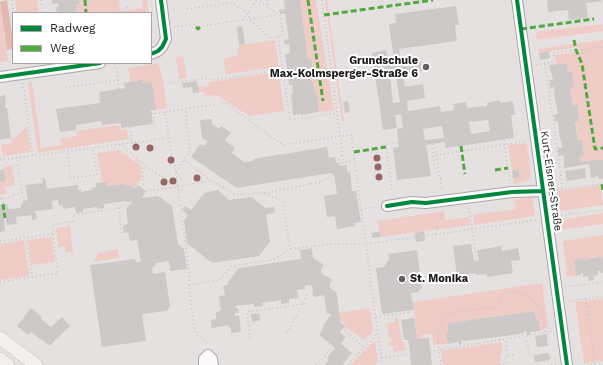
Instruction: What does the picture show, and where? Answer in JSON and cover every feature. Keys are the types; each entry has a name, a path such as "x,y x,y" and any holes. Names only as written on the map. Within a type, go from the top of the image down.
{"main road":[{"path":"0,338 36,365"},
{"path":"0,359 8,365"}],"street":[{"path":"152,54 162,47 166,39 161,0"},
{"name":"Kurt-Eisner-Straße","path":"517,0 568,365"},
{"path":"0,77 93,64"},
{"path":"387,206 412,202 426,203 512,192 543,191"},
{"path":"204,365 204,359 208,355 212,359 213,365"}],"path":[{"path":"12,0 14,12"},
{"path":"41,0 43,12"},
{"path":"242,21 258,0 280,15"},
{"path":"267,0 268,8"},
{"path":"322,0 344,162"},
{"path":"187,9 232,3 248,14 250,19 269,38 283,36 280,15"},
{"path":"124,12 123,9 133,5"},
{"path":"165,28 196,24 196,27 280,15"},
{"path":"278,37 281,70 290,120 337,114"},
{"path":"526,66 554,62 553,53 603,47"},
{"path":"115,64 119,89"},
{"path":"545,64 563,190"},
{"path":"170,83 208,78 212,80 281,70"},
{"path":"22,74 33,156"},
{"path":"62,88 118,80"},
{"path":"155,125 152,114 225,103 283,145 351,135 382,365"},
{"path":"176,172 190,151 185,109"},
{"path":"165,112 171,154 176,172 189,270 189,285 195,333 206,343"},
{"path":"130,127 132,143"},
{"path":"0,160 169,138"},
{"path":"504,140 512,192"},
{"path":"436,154 536,140"},
{"path":"392,189 386,144 399,142"},
{"path":"433,144 446,200 435,234"},
{"path":"121,145 148,168 178,187"},
{"path":"357,148 363,147"},
{"path":"432,148 436,174 440,178"},
{"path":"67,152 71,178 97,175 93,149"},
{"path":"342,151 338,164 355,160"},
{"path":"17,158 22,193 25,200"},
{"path":"185,160 210,180 236,195 264,193 321,182 333,174"},
{"path":"141,188 144,183 145,165"},
{"path":"440,178 444,177"},
{"path":"146,191 178,187 210,180"},
{"path":"543,191 563,190 603,184"},
{"path":"3,204 1,198 22,193"},
{"path":"264,193 283,201 290,249"},
{"path":"467,198 477,261"},
{"path":"0,282 58,273 52,225 74,221 73,215 120,208 128,202"},
{"path":"361,209 387,206"},
{"path":"120,208 122,236"},
{"path":"424,236 538,219 538,214 546,212 555,211 556,217 603,210"},
{"path":"0,241 53,234"},
{"path":"189,285 219,280 232,266 273,260 290,249 330,244 366,244 416,237"},
{"path":"26,238 32,277"},
{"path":"557,288 603,282"},
{"path":"441,365 438,331 446,314 497,307 500,296 507,292 518,292 526,295 541,308 545,333"},
{"path":"287,333 308,294"},
{"path":"559,302 603,296"},
{"path":"586,299 595,364"},
{"path":"250,338 247,312 303,304"},
{"path":"376,317 410,312"},
{"path":"344,330 364,347"},
{"path":"430,352 563,330"},
{"path":"352,365 349,364 378,333"},
{"path":"526,337 529,353"},
{"path":"505,339 508,356"},
{"path":"316,365 332,349"},
{"path":"382,358 411,354"},
{"path":"499,365 506,364 505,356 516,354"},
{"path":"591,365 603,364"}],"shaded area":[{"path":"7,0 12,35 12,49 7,50 0,2"},
{"path":"15,0 37,0 39,12 17,12"},
{"path":"79,0 119,0 121,11 143,8 142,0 147,0 149,12 77,12 76,5 80,4"},
{"path":"300,0 316,0 334,110 319,112 317,94 315,94 312,82 310,58 308,59"},
{"path":"325,0 327,0 344,122 342,122"},
{"path":"0,2 8,61 0,62"},
{"path":"602,24 603,31 537,40 536,32"},
{"path":"275,40 279,67 226,74 223,59 239,55 237,51 239,45"},
{"path":"603,40 603,160 599,159 581,162 580,156 584,155 582,140 578,140 575,122 579,121 577,106 573,106 570,88 574,87 572,72 568,72 567,63 556,64 555,55 580,51 579,47 539,53 538,49"},
{"path":"183,56 187,78 179,79 176,57"},
{"path":"158,63 162,76 167,108 156,110 143,81 130,82 128,68"},
{"path":"279,72 284,111 249,116 216,95 205,96 204,92 199,92 198,87 209,86 209,82"},
{"path":"32,82 41,148 61,145 60,139 77,136 76,131 119,125 120,130 127,129 128,139 38,153 28,83"},
{"path":"27,126 31,152 3,156 1,145 12,143 11,138 17,137"},
{"path":"527,143 531,175 528,181 514,184 513,178 520,177 520,171 512,171 508,145"},
{"path":"120,150 141,166 142,178 134,189 129,185 124,186 123,184 107,186 106,182 102,182 97,153"},
{"path":"12,165 15,185 5,187 6,194 0,195 0,182 5,180 3,167"},
{"path":"600,185 603,205 560,211 557,191"},
{"path":"532,197 535,216 474,225 473,215 516,209 514,200"},
{"path":"444,211 446,220 469,217 470,225 380,237 378,221"},
{"path":"603,213 603,224 561,230 560,220"},
{"path":"70,226 73,252 66,253 65,246 59,247 59,254 56,228"},
{"path":"603,235 603,257 600,258 600,256 592,257 592,259 577,259 577,261 574,261 576,276 567,277 563,241"},
{"path":"52,237 55,262 31,265 28,240"},
{"path":"24,240 29,276 0,280 0,244"},
{"path":"118,249 119,258 93,262 99,253"},
{"path":"542,283 548,327 540,331 539,321 537,321 535,311 448,323 448,333 446,334 448,344 434,345 432,334 422,335 422,338 417,339 413,302"},
{"path":"603,298 603,361 584,363 575,302"},
{"path":"370,308 373,331 364,340 344,326 345,324 339,320 338,313"},
{"path":"394,318 398,318 402,342 405,342 406,350 394,352 393,346 389,346 388,342 393,341 392,338 389,338 387,324 395,322"},
{"path":"375,340 378,362 375,365 350,365"},
{"path":"501,342 503,353 500,354 501,365 443,365 441,351"}],"building":[{"path":"52,0 79,0 80,4 76,5 77,12 57,12 56,7 59,7 58,3 52,4"},
{"path":"284,0 300,0 308,59 311,58 313,74 311,74 312,82 315,94 317,94 319,112 293,115 291,94 293,94 292,85 289,85 285,54 290,53 289,44 285,45 284,40 289,39 285,14 280,14 279,10 285,9"},
{"path":"547,0 602,1 586,3 588,18 569,20 568,10 548,12"},
{"path":"456,6 459,25 455,25 457,41 399,49 401,61 420,58 422,71 403,74 405,87 423,84 425,98 407,101 408,111 440,106 441,112 454,110 453,104 466,102 467,108 487,106 487,103 500,100 500,103 513,101 515,115 511,115 514,138 446,148 445,142 426,145 431,176 397,180 393,148 399,147 397,129 403,128 401,114 395,115 397,128 383,130 372,53 386,50 388,63 394,62 389,24 396,23 395,14","holes":["396,76 400,102 393,103 390,77","488,120 490,131 471,134 469,122","442,126 444,138 425,140 423,129"]},
{"path":"242,26 245,44 239,45 237,27"},
{"path":"549,51 550,58 540,60 539,53"},
{"path":"567,63 568,72 572,72 574,87 570,88 573,106 577,105 579,121 575,122 578,140 582,140 584,155 580,156 581,162 600,159 603,160 603,179 599,179 598,176 591,178 589,164 564,168 564,155 559,156 558,148 562,148 558,121 555,122 554,114 558,114 554,87 550,88 549,80 553,80 549,65"},
{"path":"143,80 143,83 152,82 156,110 151,110 153,124 121,128 121,123 102,125 101,121 76,125 76,130 60,132 56,109 100,103 99,92 125,88 124,83"},
{"path":"197,81 199,92 193,93 192,87 183,88 182,83"},
{"path":"5,95 5,108 7,108 11,138 0,140 0,96"},
{"path":"348,101 350,112 345,113 343,102"},
{"path":"212,119 212,124 219,129 221,126 231,133 225,140 235,148 232,153 244,162 253,161 253,159 327,147 329,158 335,157 336,162 340,166 346,165 348,173 350,172 352,191 356,191 361,222 354,223 355,226 337,229 335,216 327,217 324,196 337,194 334,174 331,173 237,188 191,157 200,144 204,146 208,141 202,138 200,120"},
{"path":"585,168 586,178 567,181 565,171"},
{"path":"4,169 5,181 0,182 0,170"},
{"path":"519,170 520,177 513,178 512,171"},
{"path":"42,178 45,178 47,189 78,185 78,190 81,189 81,192 92,190 91,188 96,187 96,183 106,182 107,186 124,184 124,186 129,185 134,189 138,185 146,191 142,198 158,196 172,206 178,244 184,249 187,269 170,271 169,261 156,263 154,267 152,267 153,274 165,272 170,306 167,311 142,314 146,341 102,347 90,265 135,259 136,263 141,262 137,240 130,241 128,232 124,233 123,225 128,224 126,209 133,201 104,204 104,208 98,209 97,207 83,209 83,212 76,213 75,207 63,209 63,205 59,206 58,200 52,201 53,209 35,211 37,219 32,220 32,215 16,217 17,224 7,225 6,218 4,218 5,231 0,232 0,205 7,204 8,209 21,208 21,204 23,204 22,201 28,200 25,185 43,183"},
{"path":"218,190 229,200 252,197 265,208 274,207 275,213 266,214 270,242 259,256 212,263 187,243 184,220 188,215 182,210 185,206 191,210 204,193"},
{"path":"424,231 425,241 416,242 415,233"},
{"path":"380,232 380,237 372,238 372,233"},
{"path":"471,244 474,261 479,261 477,250 502,246 502,251 518,248 520,260 511,261 513,273 487,277 486,274 476,275 476,273 457,276 453,246"},
{"path":"312,248 313,258 324,265 321,269 322,274 333,280 330,283 330,288 337,293 340,322 345,326 340,332 346,337 341,344 352,353 343,364 345,365 325,365 329,359 327,358 335,348 319,335 328,317 331,317 330,313 327,314 324,295 314,297 312,295 312,285 305,286 305,289 297,290 299,298 289,299 289,303 281,304 281,300 262,303 263,306 254,307 254,304 235,306 238,308 239,313 235,313 235,316 239,315 241,332 231,333 231,327 229,328 229,325 212,328 211,320 216,319 216,312 221,311 219,296 225,295 223,286 228,285 228,282 239,268 301,259 300,250"},
{"path":"417,250 422,287 418,292 411,293 414,310 382,314 376,268 384,267 389,259 388,254"},
{"path":"600,256 600,258 603,257 603,273 598,271 598,275 593,276 594,280 589,281 588,276 583,277 583,273 576,276 574,261 577,261 576,259 585,258 585,260"},
{"path":"31,308 51,327 62,317 70,326 50,346 31,332 28,335 17,326"},
{"path":"535,311 537,321 539,321 540,331 530,332 530,335 527,335 526,331 524,331 524,333 505,336 464,341 461,340 462,344 459,345 459,342 448,344 446,333 448,333 448,323"},
{"path":"259,313 260,320 252,322 251,314"},
{"path":"414,318 417,339 429,338 432,365 411,365 408,340 404,340 401,320"},
{"path":"547,334 548,346 537,347 535,336"},
{"path":"549,353 550,360 535,362 534,355"}],"marked path":[{"path":"85,0 86,12"},
{"path":"308,0 323,101"},
{"path":"324,15 433,0"},
{"path":"521,29 594,19"},
{"path":"196,27 198,29 200,27"},
{"path":"574,40 576,50 582,64 595,149 603,148"},
{"path":"461,146 465,174"},
{"path":"354,152 386,147"},
{"path":"495,170 508,168"},
{"path":"602,184 603,192"},
{"path":"3,204 5,218"}],"cycle path":[{"path":"152,54 162,47 166,39 161,0"},
{"path":"517,0 567,365"},
{"path":"0,77 93,64"},
{"path":"387,206 412,202 426,203 512,192 543,191"}],"place":[{"name":"Grundschule Max-Kolmsperger-Straße 6","path":"426,67"},
{"name":"St. Monika","path":"402,279"}]}
